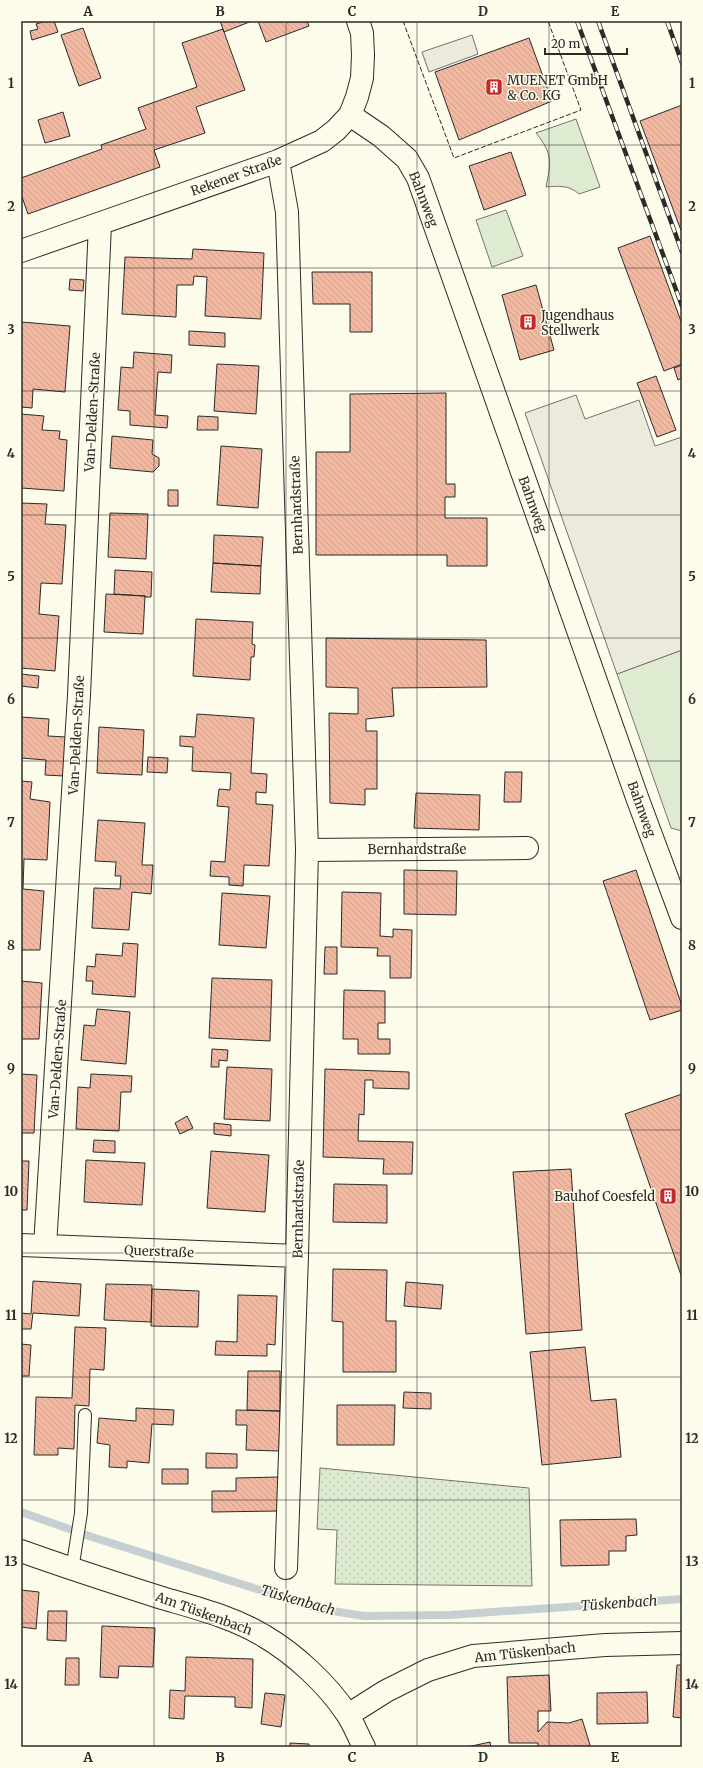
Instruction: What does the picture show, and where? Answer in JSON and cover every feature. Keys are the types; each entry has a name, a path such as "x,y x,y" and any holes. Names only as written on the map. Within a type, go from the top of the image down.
{"street":[{"name":"Rekener Straße","path":"21,251 278,161 322,140 336,130 350,115 357,97 362,78 363,55 362,32 358,21"},
{"name":"Bahnweg","path":"350,115 381,136 407,159 418,178 633,785 682,918"},
{"name":"Bernhardstraße","path":"278,161 287,212 307,850 297,1256 286,1568"},
{"name":"Van-Delden-Straße","path":"45,1246 79,695 100,224"},
{"name":"Bernhardstraße","path":"307,850 527,848"},
{"name":"Querstraße","path":"21,1245 297,1256"},
{"name":"Am Tüskenbach","path":"21,1551 74,1560 198,1609 238,1623 264,1636 283,1649 321,1681 348,1715 386,1691 428,1670 473,1656 605,1645 682,1643"},
{"path":"348,1715 364,1747"}],"lane":[{"path":"74,1560 81,1514 85,1415"}],"green space":[{"path":"576,119 600,187 579,194 571,189 560,186 546,187 550,164 549,158 542,140 536,133"},
{"path":"506,210 523,256 492,267 476,220"},
{"path":"682,650 682,831 671,828 617,674"},
{"path":"320,1468 529,1488 532,1586 335,1584 337,1530 317,1529"}],"shaded area":[{"path":"472,35 478,54 429,72 422,52"},
{"path":"576,395 585,419 639,400 655,446 682,437 682,650 617,674 525,413"}],"building":[{"path":"46,21 54,21 58,32 32,40 30,31 38,29 36,24"},
{"path":"220,21 252,21 224,32"},
{"path":"258,21 307,21 309,26 266,42"},
{"path":"83,28 101,78 79,86 61,35"},
{"path":"223,29 245,90 196,107 205,133 154,150 160,167 28,214 21,194 21,178 102,149 101,145 146,129 138,108 197,87 182,43"},
{"name":"MUENET GmbH & Co. KG","path":"529,38 552,101 459,140 435,72"},
{"path":"682,105 682,233 640,121"},
{"path":"63,112 70,136 45,143 38,120"},
{"path":"511,152 526,195 484,210 469,166"},
{"path":"650,236 682,324 682,364 664,371 618,248"},
{"path":"193,249 264,253 261,319 205,316 207,277 194,276 193,285 177,285 176,317 122,314 125,257 192,259"},
{"path":"312,272 372,272 372,332 350,332 350,304 313,304"},
{"path":"70,279 84,280 83,291 69,290"},
{"name":"Jugendhaus Stellwerk","path":"536,285 554,350 520,360 502,295"},
{"path":"21,322 70,326 65,392 33,389 32,408 21,407"},
{"path":"189,331 225,333 225,347 189,345"},
{"path":"134,352 172,355 171,373 158,372 155,415 168,416 167,428 130,425 130,411 118,410 121,367 133,368"},
{"path":"217,364 259,366 256,414 214,411"},
{"path":"682,365 682,378 678,380 674,368"},
{"path":"656,376 676,430 657,437 637,383"},
{"path":"446,393 446,484 455,484 455,497 445,497 445,518 487,518 487,566 447,566 447,555 316,555 316,452 350,452 350,394"},
{"path":"21,414 44,416 42,430 60,431 59,439 67,440 64,491 21,488"},
{"path":"198,416 218,417 218,430 197,430"},
{"path":"112,436 153,440 152,454 159,458 159,466 153,472 110,468"},
{"path":"221,446 262,449 258,508 217,505"},
{"path":"168,490 178,490 178,506 168,506"},
{"path":"21,503 47,504 45,524 66,525 62,584 41,583 39,614 59,616 55,671 21,668"},
{"path":"110,513 148,514 146,559 108,557"},
{"path":"214,535 263,537 261,566 213,563"},
{"path":"213,563 261,566 260,594 211,592"},
{"path":"115,570 152,572 151,597 114,594"},
{"path":"106,594 145,596 143,634 104,632"},
{"path":"196,619 253,622 252,644 255,645 254,657 251,657 250,680 193,676"},
{"path":"326,638 486,640 487,687 392,688 394,716 366,719 366,731 377,731 377,789 365,789 365,805 330,803 329,713 358,714 358,688 326,687"},
{"path":"21,674 39,676 38,688 21,686"},
{"path":"197,714 254,718 251,773 267,774 266,793 256,792 256,804 273,805 269,866 244,865 243,886 229,885 229,877 210,876 211,861 225,862 229,807 217,806 219,789 230,790 231,773 192,771 193,747 180,746 180,736 195,737"},
{"path":"21,717 49,719 48,736 66,737 64,776 45,775 46,760 21,758"},
{"path":"99,727 144,730 142,775 97,773"},
{"path":"148,757 168,758 167,773 147,772"},
{"path":"505,772 522,772 521,802 504,802"},
{"path":"21,781 32,782 30,799 50,802 47,860 24,859 23,889 44,891 40,950 21,950"},
{"path":"416,793 480,795 479,830 414,828"},
{"path":"98,820 145,823 142,865 153,865 151,894 132,892 129,930 92,928 94,888 120,889 121,876 115,876 116,862 95,861"},
{"path":"404,870 457,871 456,915 404,914"},
{"path":"636,870 682,1006 682,1010 650,1020 603,881"},
{"path":"342,892 381,893 380,936 393,937 393,929 412,930 411,978 390,978 390,956 377,956 378,948 341,947"},
{"path":"222,893 270,896 266,948 219,945"},
{"path":"123,943 138,944 135,997 92,994 93,981 86,981 87,966 95,967 96,954 122,956"},
{"path":"325,947 337,947 337,974 324,974"},
{"path":"212,978 272,980 270,1041 209,1038"},
{"path":"21,981 42,983 39,1039 21,1039"},
{"path":"344,990 385,991 385,1023 378,1023 378,1039 390,1039 390,1054 358,1054 358,1039 343,1039"},
{"path":"97,1009 130,1012 126,1064 81,1060 84,1025 95,1026"},
{"path":"212,1049 228,1050 227,1061 219,1060 219,1067 211,1067"},
{"path":"227,1067 272,1069 270,1121 224,1119"},
{"path":"325,1069 409,1072 409,1089 373,1088 373,1080 365,1080 364,1115 359,1114 358,1141 413,1142 412,1174 383,1174 384,1159 323,1157"},
{"path":"21,1074 37,1075 34,1133 21,1133"},
{"path":"91,1074 132,1076 131,1092 121,1092 119,1131 76,1129 78,1087 90,1088"},
{"name":"Bauhof Coesfeld","path":"682,1094 682,1278 625,1114"},
{"path":"187,1116 193,1128 180,1134 175,1123"},
{"path":"214,1123 231,1125 231,1136 214,1134"},
{"path":"94,1140 115,1141 115,1153 93,1152"},
{"path":"211,1151 269,1155 265,1212 207,1208"},
{"path":"86,1160 145,1163 142,1205 84,1202"},
{"path":"21,1161 29,1161 27,1210 21,1210"},
{"path":"571,1169 582,1330 526,1334 513,1172"},
{"path":"334,1184 387,1185 387,1223 333,1222"},
{"path":"333,1269 387,1270 386,1321 396,1321 396,1372 343,1372 343,1322 332,1321"},
{"path":"33,1281 81,1284 79,1316 33,1313 31,1329 21,1329 21,1313 31,1314"},
{"path":"406,1282 443,1285 441,1309 404,1306"},
{"path":"106,1284 152,1285 151,1322 104,1320"},
{"path":"152,1289 199,1291 198,1327 151,1326"},
{"path":"238,1295 277,1296 275,1345 267,1344 267,1356 215,1355 216,1341 237,1342"},
{"path":"75,1327 106,1328 104,1370 90,1369 89,1406 75,1405 74,1449 58,1448 58,1455 34,1455 36,1397 72,1398"},
{"path":"21,1344 31,1345 29,1376 21,1376"},
{"path":"585,1347 591,1401 616,1399 621,1457 542,1465 530,1352"},
{"path":"248,1371 280,1371 280,1411 247,1410"},
{"path":"404,1392 431,1393 431,1409 403,1408"},
{"path":"337,1405 395,1405 394,1445 337,1445"},
{"path":"136,1408 174,1410 173,1425 152,1424 149,1463 127,1461 127,1468 109,1467 110,1445 97,1443 99,1418 136,1421"},
{"path":"236,1410 280,1411 279,1451 246,1450 247,1425 236,1425"},
{"path":"206,1453 237,1454 237,1468 206,1468"},
{"path":"162,1469 188,1469 188,1484 162,1484"},
{"path":"279,1477 279,1511 212,1512 212,1491 236,1491 236,1478"},
{"path":"636,1519 637,1535 626,1536 626,1551 609,1551 609,1565 561,1566 560,1520"},
{"path":"21,1590 39,1592 36,1629 21,1627"},
{"path":"48,1611 67,1611 66,1641 47,1640"},
{"path":"102,1626 155,1628 153,1667 119,1666 118,1678 100,1677"},
{"path":"186,1657 253,1659 252,1708 235,1707 235,1697 185,1696 184,1719 169,1718 170,1690 185,1691"},
{"path":"66,1658 79,1658 79,1685 65,1685"},
{"path":"677,1665 682,1665 682,1718 673,1717"},
{"path":"549,1675 551,1711 538,1711 538,1732 547,1722 569,1723 582,1719 590,1745 586,1747 538,1747 538,1743 509,1743 507,1677"},
{"path":"647,1692 648,1723 597,1724 597,1693"},
{"path":"265,1693 285,1695 281,1727 261,1724"},
{"path":"490,1742 491,1747 467,1747"},
{"path":"290,1743 309,1744 309,1747 290,1747"}],"waterway":[{"name":"Tüskenbach","path":"21,1512 92,1537 320,1609 364,1616 450,1615 682,1599"}],"railway":[{"path":"577,21 682,306"},
{"path":"598,21 682,252"},
{"path":"667,21 682,63"}],"fence":[{"path":"403,21 454,158 581,110 548,21"}],"place":[{"name":"MUENET GmbH & Co. KG","path":"494,87"},
{"name":"Jugendhaus Stellwerk","path":"528,322"},
{"name":"Bauhof Coesfeld","path":"668,1196"}]}
